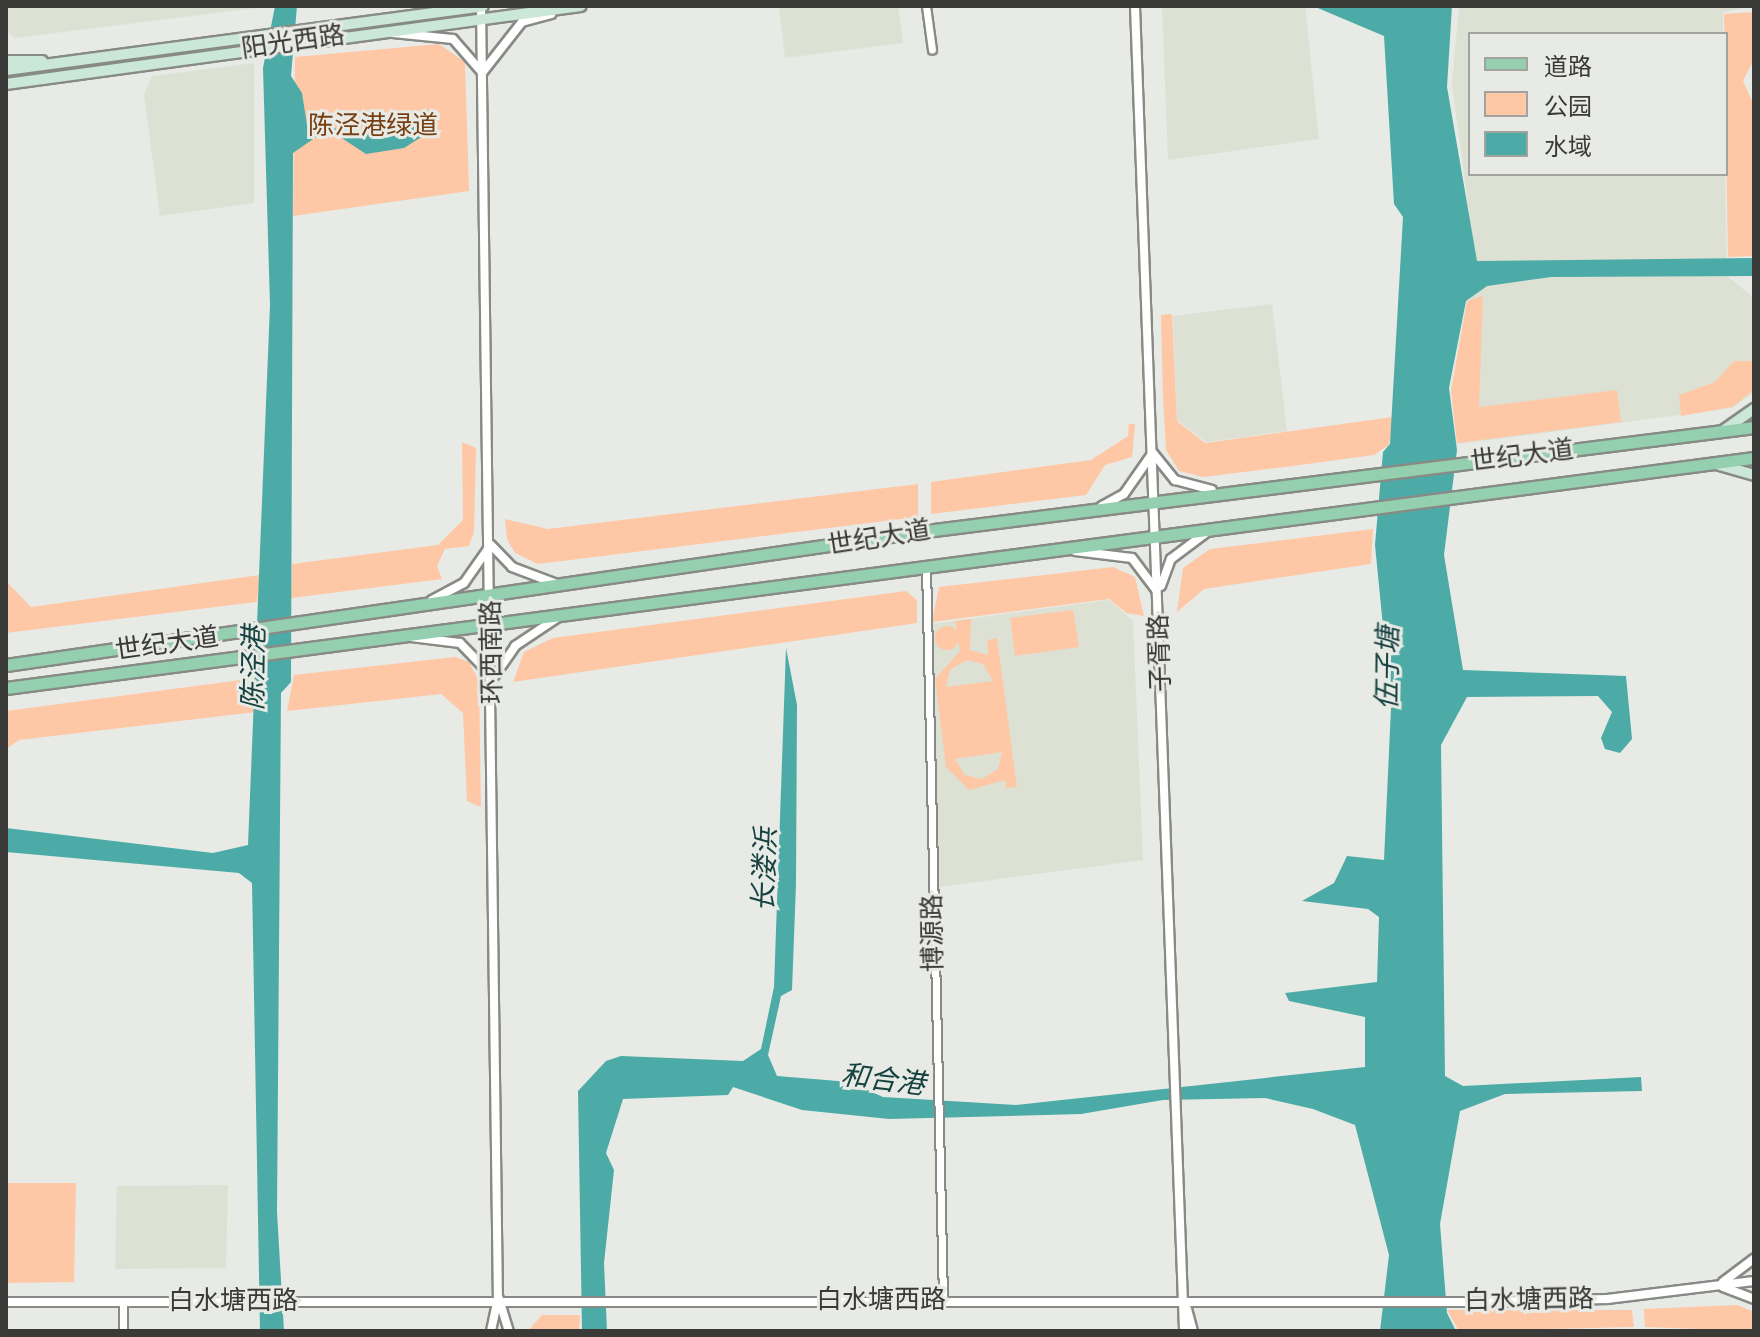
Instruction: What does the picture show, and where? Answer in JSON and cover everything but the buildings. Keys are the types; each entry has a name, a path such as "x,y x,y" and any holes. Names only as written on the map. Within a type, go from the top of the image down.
{"main road":[{"name":"阳光西路","path":"6,86 422,13 482,6"},
{"name":"阳光西路","path":"301,36 382,31 581,6"},
{"path":"6,70 262,41"},
{"path":"6,61 68,62"},
{"path":"1724,430 1754,409"},
{"name":"世纪大道","path":"6,665 492,599 1096,509 1754,427"},
{"name":"世纪大道","path":"8,688 1754,458"},
{"path":"1714,463 1754,475"},
{"path":"6,656 37,661"}],"street":[{"path":"422,13 437,6"},
{"name":"环西南路","path":"482,6 493,679 498,1298 491,1331"},
{"path":"926,6 932,50"},
{"name":"子胥路","path":"1135,6 1184,1331"},
{"path":"382,31 453,39 482,74 522,22 566,9"},
{"path":"1096,509 1124,494 1152,453 1186,486 1246,490"},
{"path":"1158,594 1171,559 1215,528"},
{"path":"411,610 464,583 491,545 527,576 569,587"},
{"path":"1054,549 1132,558 1158,594"},
{"name":"博源路","path":"926,566 943,1300"},
{"path":"401,635 460,643 493,679 515,646 573,612"},
{"path":"1718,1285 1754,1259"},
{"name":"白水塘西路","path":"6,1302 578,1298 1483,1302 1607,1299 1754,1281"},
{"path":"1718,1285 1754,1299"},
{"name":"环西南路","path":"498,1298 509,1331"},
{"path":"123,1301 123,1331"},
{"name":"子胥路","path":"1185,1301 1193,1331"}],"shaded area":[{"path":"6,6 273,6 15,38 6,31"},
{"path":"779,6 898,6 903,43 785,58"},
{"path":"1162,6 1305,6 1319,139 1168,160"},
{"path":"1459,6 1754,6 1723,12 1723,32 1468,32 1468,176 1725,176 1727,276 1754,298 1754,392 1732,408 1459,444 1452,388 1476,266 1452,84"},
{"path":"254,63 254,203 160,216 144,94 152,76"},
{"path":"1272,304 1287,431 1206,442 1177,420 1173,316"},
{"path":"1109,600 1133,621 1143,860 939,887 932,624"},
{"path":"228,1185 226,1268 115,1269 117,1186"}],"green space":[{"path":"1754,12 1754,59 1743,81 1754,105 1754,256 1728,257 1728,32 1724,32 1724,14"},
{"name":"陈泾港绿道","path":"439,44 465,62 469,191 293,216 295,57"},
{"path":"1483,296 1479,407 1617,390 1621,422 1457,443 1451,391 1467,301"},
{"path":"1172,314 1177,421 1205,443 1393,417 1389,445 1374,455 1293,466 1203,477 1179,471 1166,450 1163,398 1161,315"},
{"path":"1734,361 1754,361 1754,390 1732,407 1681,416 1679,395 1715,382"},
{"path":"1129,424 1135,424 1132,457 1105,465 1086,495 931,514 931,482 1091,460 1128,436"},
{"path":"462,442 476,448 474,532 469,546 445,549 437,566 442,579 291,598 292,564 438,545 463,520"},
{"path":"918,484 918,517 538,564 515,553 507,539 505,519 548,529"},
{"path":"1373,529 1371,564 1204,589 1177,612 1183,568 1210,549"},
{"path":"1113,567 1135,577 1144,616 1126,613 1109,599 932,622 939,587"},
{"path":"260,575 257,602 6,633 6,581 31,607"},
{"path":"906,591 917,600 917,623 513,682 524,652 553,638"},
{"path":"1073,610 1079,647 1015,656 1010,618"},
{"path":"971,619 970,650 988,655 987,640 997,638 1017,787 1006,788 1005,780 969,790 946,767 935,679 960,651 955,621","holes":["967,660 983,664 993,681 946,687 950,670","1002,752 998,769 982,779 965,775 955,759"]},
{"path":"947,626 956,629 959,638 956,647 947,650 938,647 935,638 938,629"},
{"path":"455,657 469,662 479,681 481,807 467,801 463,713 441,694 287,711 294,675"},
{"path":"256,678 256,712 19,740 6,749 6,711"},
{"path":"6,1183 76,1183 74,1282 6,1283"},
{"path":"1737,1305 1754,1312 1754,1331 1645,1327 1644,1309"},
{"path":"1447,1310 1632,1310 1634,1327 1459,1331"},
{"path":"542,1315 580,1315 579,1331 528,1331"}],"water":[{"path":"275,6 297,6 291,76 302,93 307,125 358,131 420,125 426,134 404,148 366,154 337,135 319,135 293,153 291,682 281,693 277,1212 284,1331 260,1331 252,883 239,873 6,852 6,828 213,853 248,845 270,305 263,68"},
{"name":"伍子塘","path":"1313,6 1452,6 1447,87 1477,261 1754,258 1754,276 1551,277 1487,286 1466,301 1449,388 1457,450 1444,555 1463,670 1626,676 1632,739 1620,753 1605,749 1601,738 1612,712 1598,696 1467,697 1441,745 1445,1076 1463,1086 1641,1077 1642,1091 1505,1094 1460,1111 1440,1224 1447,1313 1456,1331 1380,1331 1389,1255 1355,1125 1313,1109 1265,1098 1163,1100 1081,1114 889,1119 802,1110 733,1087 728,1095 623,1099 606,1153 614,1170 604,1263 607,1331 582,1331 578,1091 606,1061 621,1056 743,1061 761,1049 774,987 786,648 797,705 796,884 792,990 781,996 768,1055 777,1076 850,1082 883,1097 1016,1105 1365,1067 1365,1017 1289,1001 1285,993 1377,982 1379,917 1368,909 1302,901 1334,883 1347,856 1384,860 1391,708 1375,545 1383,452 1390,444 1403,217 1394,204 1384,36"}],"water label":[{"name":"陈泾港","path":"254,668"},
{"name":"长溇浜","path":"765,870"},
{"name":"和合港","path":"883,1080"}]}
